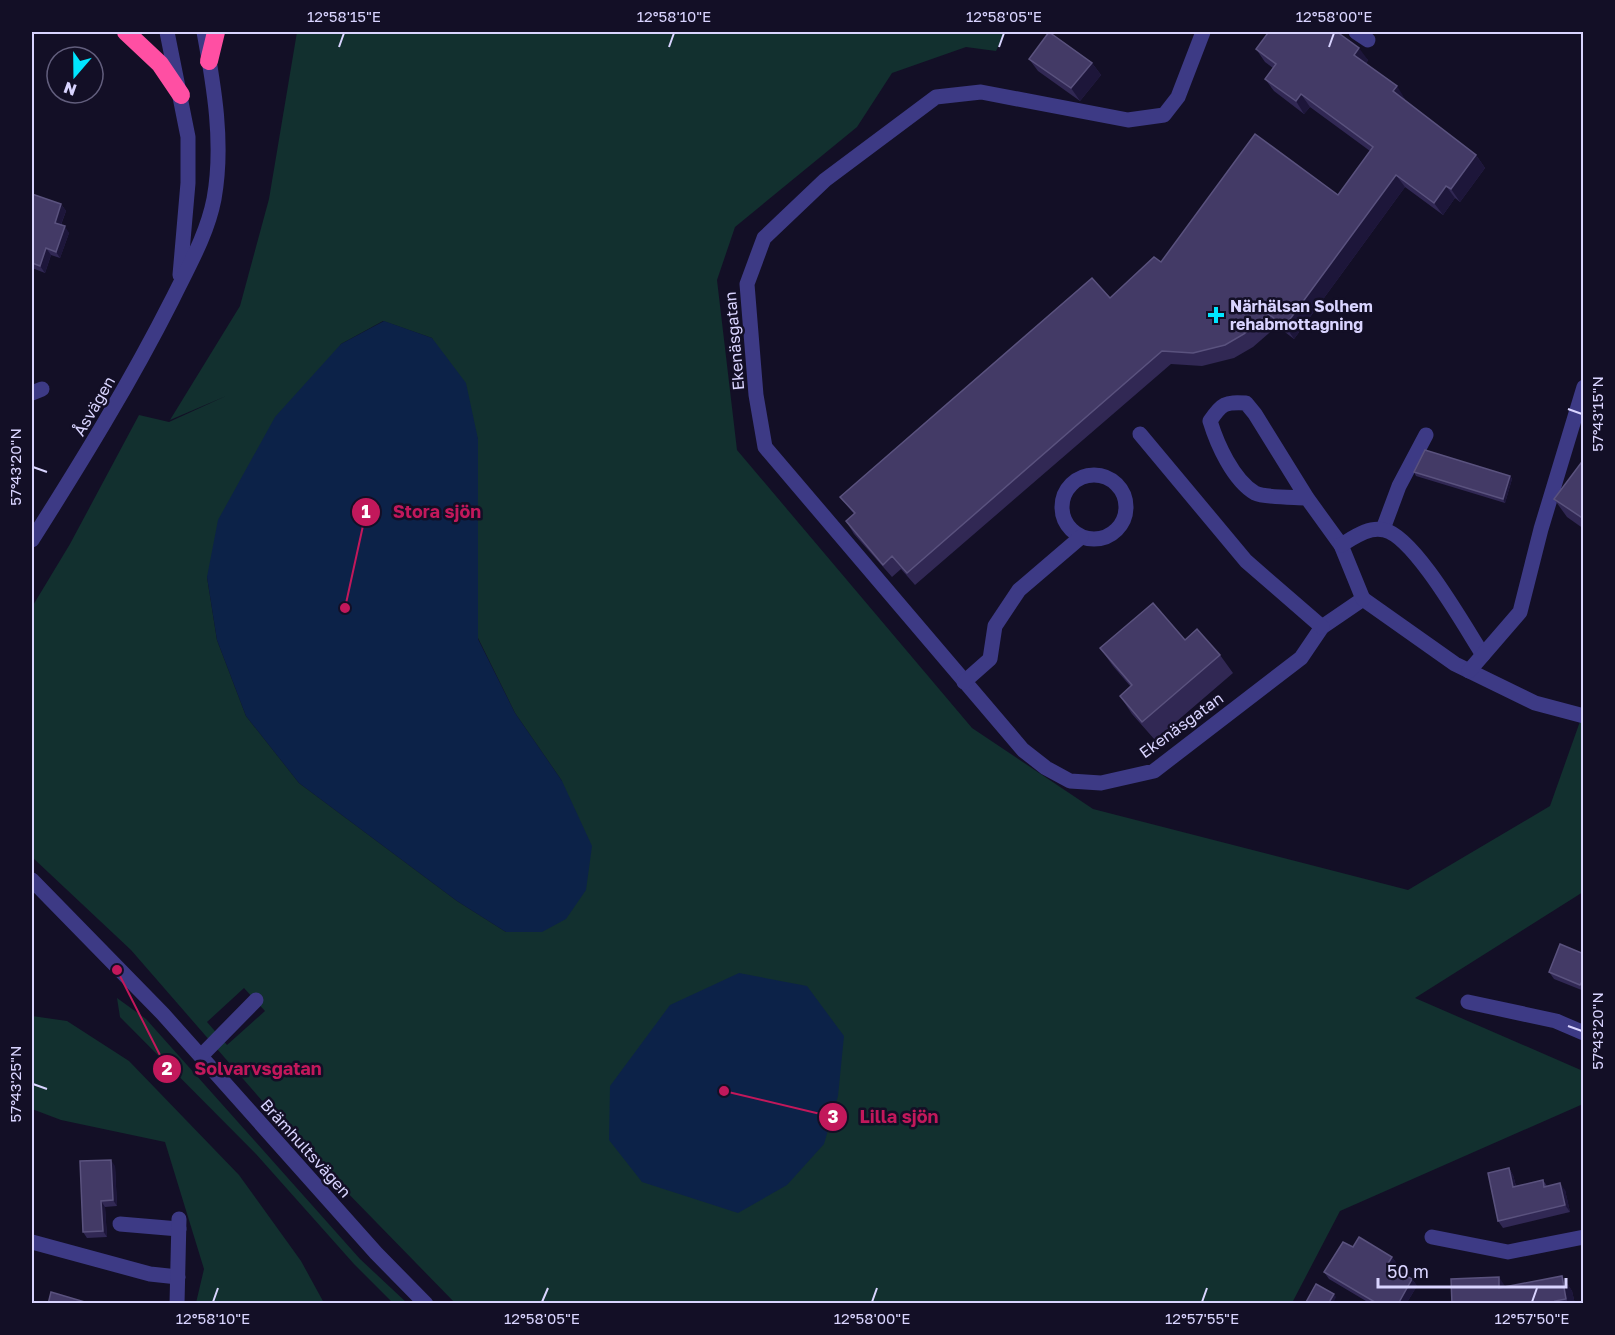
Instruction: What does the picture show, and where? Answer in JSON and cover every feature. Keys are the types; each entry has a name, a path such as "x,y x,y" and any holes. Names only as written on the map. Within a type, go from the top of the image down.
{"highway":[{"path":"126,32 160,64 181,95"},
{"path":"209,61 216,32"}],"street":[{"name":"Åsvägen","path":"167,32 188,137 188,183 179,286"},
{"name":"Åsvägen","path":"32,540 105,425 204,235 214,199 218,156 217,115 204,32"},
{"name":"Ekenäsgatan","path":"1203,32 1178,97 1164,115 1128,120 981,92 936,97 825,180 764,238 747,284 756,395 765,447 1023,750 1046,768 1070,781 1101,783 1154,771 1301,658 1323,627 1363,599"},
{"path":"1469,672 1520,612 1541,529 1584,387"},
{"path":"1308,498 1257,494 1241,481 1212,428 1210,420 1220,406 1231,402 1246,403 1341,545 1363,599 1469,672 1535,703 1584,716"},
{"path":"1140,434 1246,561 1323,627"},
{"path":"1383,529 1399,486 1409,471 1426,435"},
{"path":"1089,475 1110,479 1124,494 1126,516 1121,526 1113,534 1103,539 1092,540 1081,537 1066,523 1062,513 1065,493 1071,484 1089,475"},
{"path":"1341,545 1368,531 1383,529 1398,536 1419,558 1484,655"},
{"path":"964,682 990,658 995,626 1019,590 1081,537"},
{"name":"Brämhultsvägen","path":"32,880 85,938 163,1014 376,1253 426,1304"},
{"name":"Brämhultsvägen","path":"35,897 85,938"},
{"path":"201,1056 256,1000"},
{"path":"1468,1002 1556,1022 1584,1033"},
{"path":"120,1224 179,1224 177,1304"},
{"path":"1432,1237 1508,1252 1584,1237"},
{"path":"32,1242 150,1274 178,1277"}],"green space":[{"path":"297,32 1005,32 996,51 966,47 892,73 857,127 735,227 717,280 737,450 972,728 1093,809 1408,890 1550,806 1583,713 1583,892 1415,998 1583,1071 1583,1104 1340,1211 1292,1303 455,1303 298,1142 131,950 32,857 32,607 70,544 139,415 169,422 226,396 170,420 240,306 269,199","holes":["383,321 432,338 478,439 478,638 515,713 562,781 542,932 506,932 457,901 299,783 246,716 217,640 207,577 341,344","244,988 265,1011 227,1045 207,1022"]},
{"path":"117,998 146,1019 360,1259 407,1303 393,1303 354,1264 256,1154 120,1017"},
{"path":"32,1016 67,1021 129,1061 239,1175 301,1261 324,1303 196,1303 204,1269 165,1142 61,1120 32,1109"}],"water":[{"path":"384,321 432,338 466,383 478,439 478,639 515,713 562,781 592,846 586,890 566,919 542,932 506,932 457,901 299,783 246,716 217,640 207,577 218,520 275,417 341,344"},
{"path":"739,973 807,986 844,1036 838,1096 824,1144 787,1185 738,1213 642,1182 609,1140 610,1086 670,1005"}],"building":[{"path":"1049,32 1092,63 1071,88 1029,59"},
{"path":"1265,32 1337,32 1359,48 1354,55 1397,86 1393,91 1476,155 1451,189 1446,186 1434,203 1396,175 1285,326 1268,314 1244,334 1225,345 1193,353 1162,351 907,573 892,556 883,565 846,521 855,513 840,497 1092,278 1110,298 1154,257 1161,262 1255,134 1338,195 1373,147 1301,94 1296,101 1265,79 1276,64 1256,49 1268,33"},
{"path":"32,194 61,204 55,223 65,226 56,252 46,248 40,266 32,263"},
{"path":"1425,450 1510,476 1503,499 1414,472"},
{"path":"1584,459 1584,519 1554,499"},
{"path":"1153,603 1185,640 1197,629 1220,655 1142,722 1120,696 1132,685 1100,648"},
{"path":"1560,944 1584,954 1584,978 1580,985 1549,972"},
{"path":"111,1160 113,1200 101,1201 103,1231 83,1232 80,1161"},
{"path":"1509,1168 1513,1187 1543,1180 1544,1187 1560,1183 1565,1205 1498,1221 1488,1173"},
{"path":"1359,1237 1392,1257 1387,1265 1412,1279 1398,1304 1378,1304 1324,1272 1343,1242 1353,1247"},
{"path":"1562,1276 1566,1299 1555,1301 1556,1304 1452,1304 1451,1279 1499,1277 1499,1288"},
{"path":"1316,1284 1334,1294 1328,1304 1305,1304"},
{"path":"51,1292 85,1302 85,1304 48,1304"}],"place":[{"name":"Närhälsan Solhem rehabmottagning","path":"1216,315"},
{"name":"Stora sjön","path":"345,608"},
{"name":"Solvarvsgatan","path":"117,970"},
{"name":"Lilla sjön","path":"724,1091"}]}
